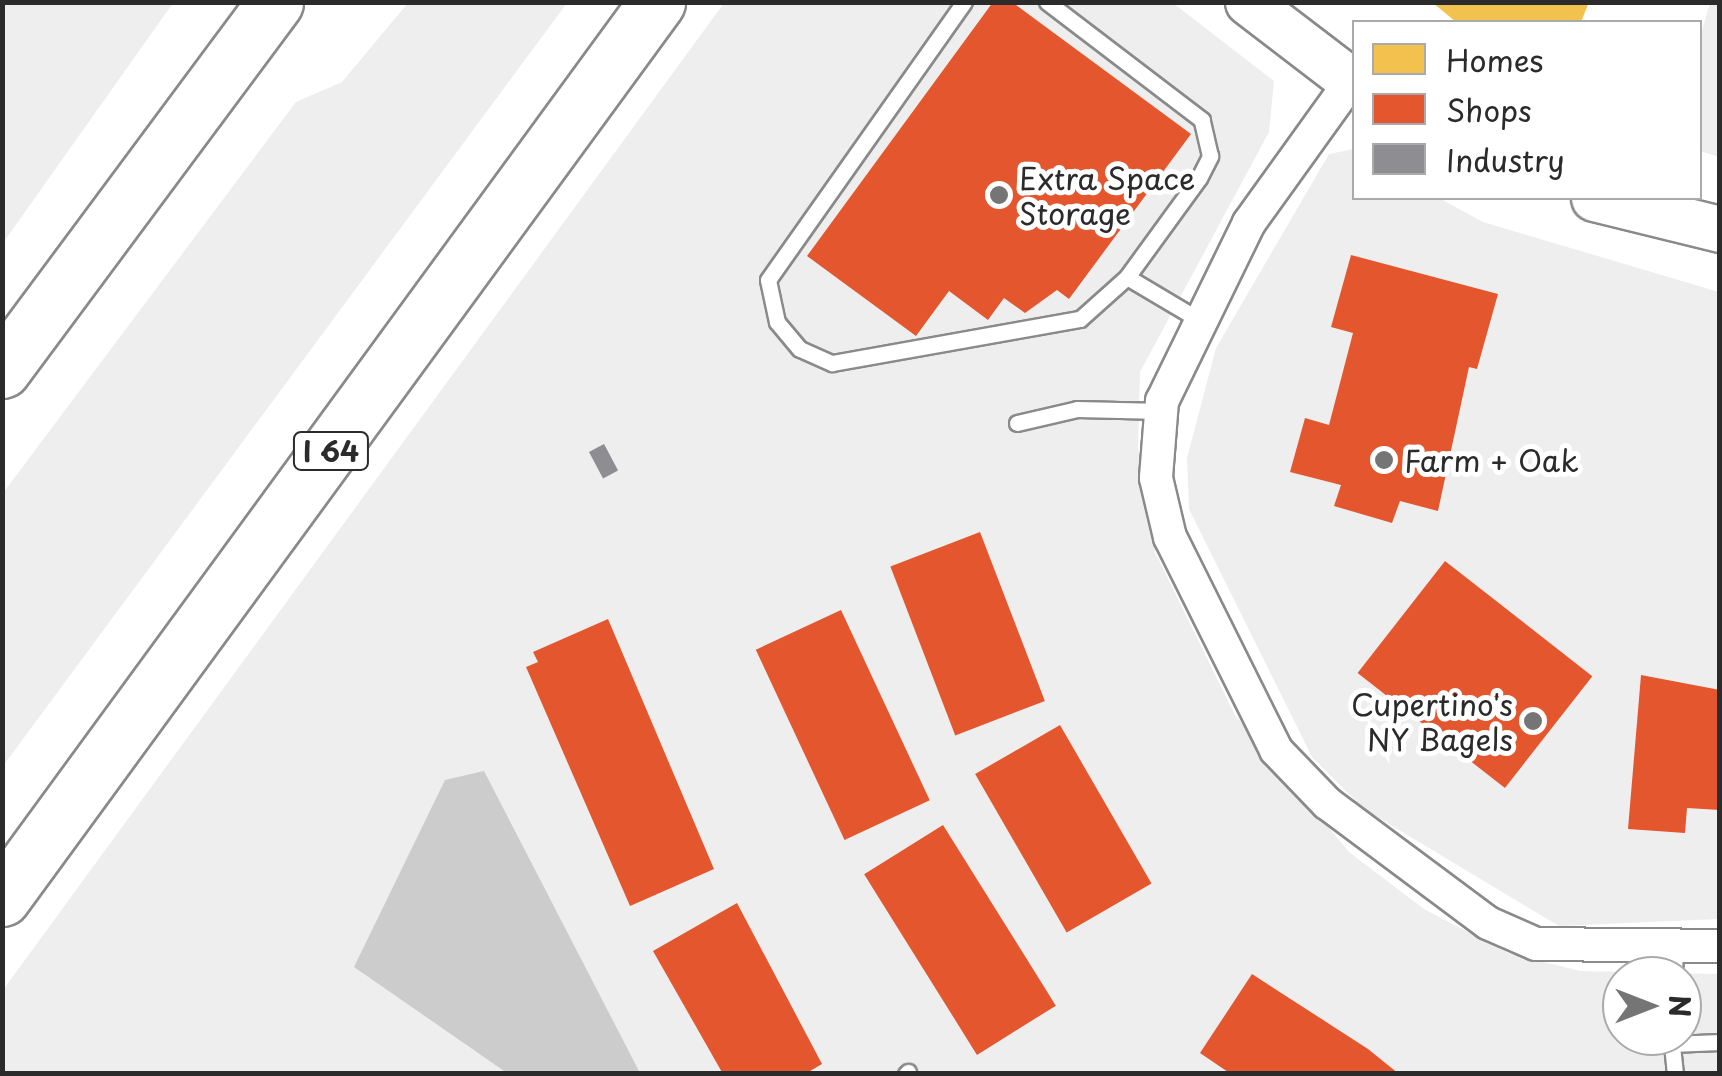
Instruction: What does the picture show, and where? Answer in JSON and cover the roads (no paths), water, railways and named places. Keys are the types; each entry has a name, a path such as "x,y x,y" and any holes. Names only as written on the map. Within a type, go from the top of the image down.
{"highway":[{"path":"2,370 275,2"},
{"name":"I 64","path":"2,898 657,2"}],"main road":[{"path":"1248,2 1352,81"},
{"path":"1602,200 1720,229"}],"street":[{"path":"1352,83 1249,223 1196,318 1162,412 1156,478 1170,538 1276,750 1314,790 1519,938 1635,956"},
{"path":"1690,956 1720,946"}],"lane":[{"path":"964,2 768,280 776,322 800,349 857,363 1080,319 1127,277 1198,178 1212,135 1047,2"},
{"path":"1127,277 1196,318"},
{"path":"1016,423 1077,408 1162,412"}],"place":[{"name":"Extra Space Storage","path":"999,195"},
{"name":"Farm + Oak","path":"1384,460"},
{"name":"Cupertino's NY Bagels","path":"1533,721"}]}
